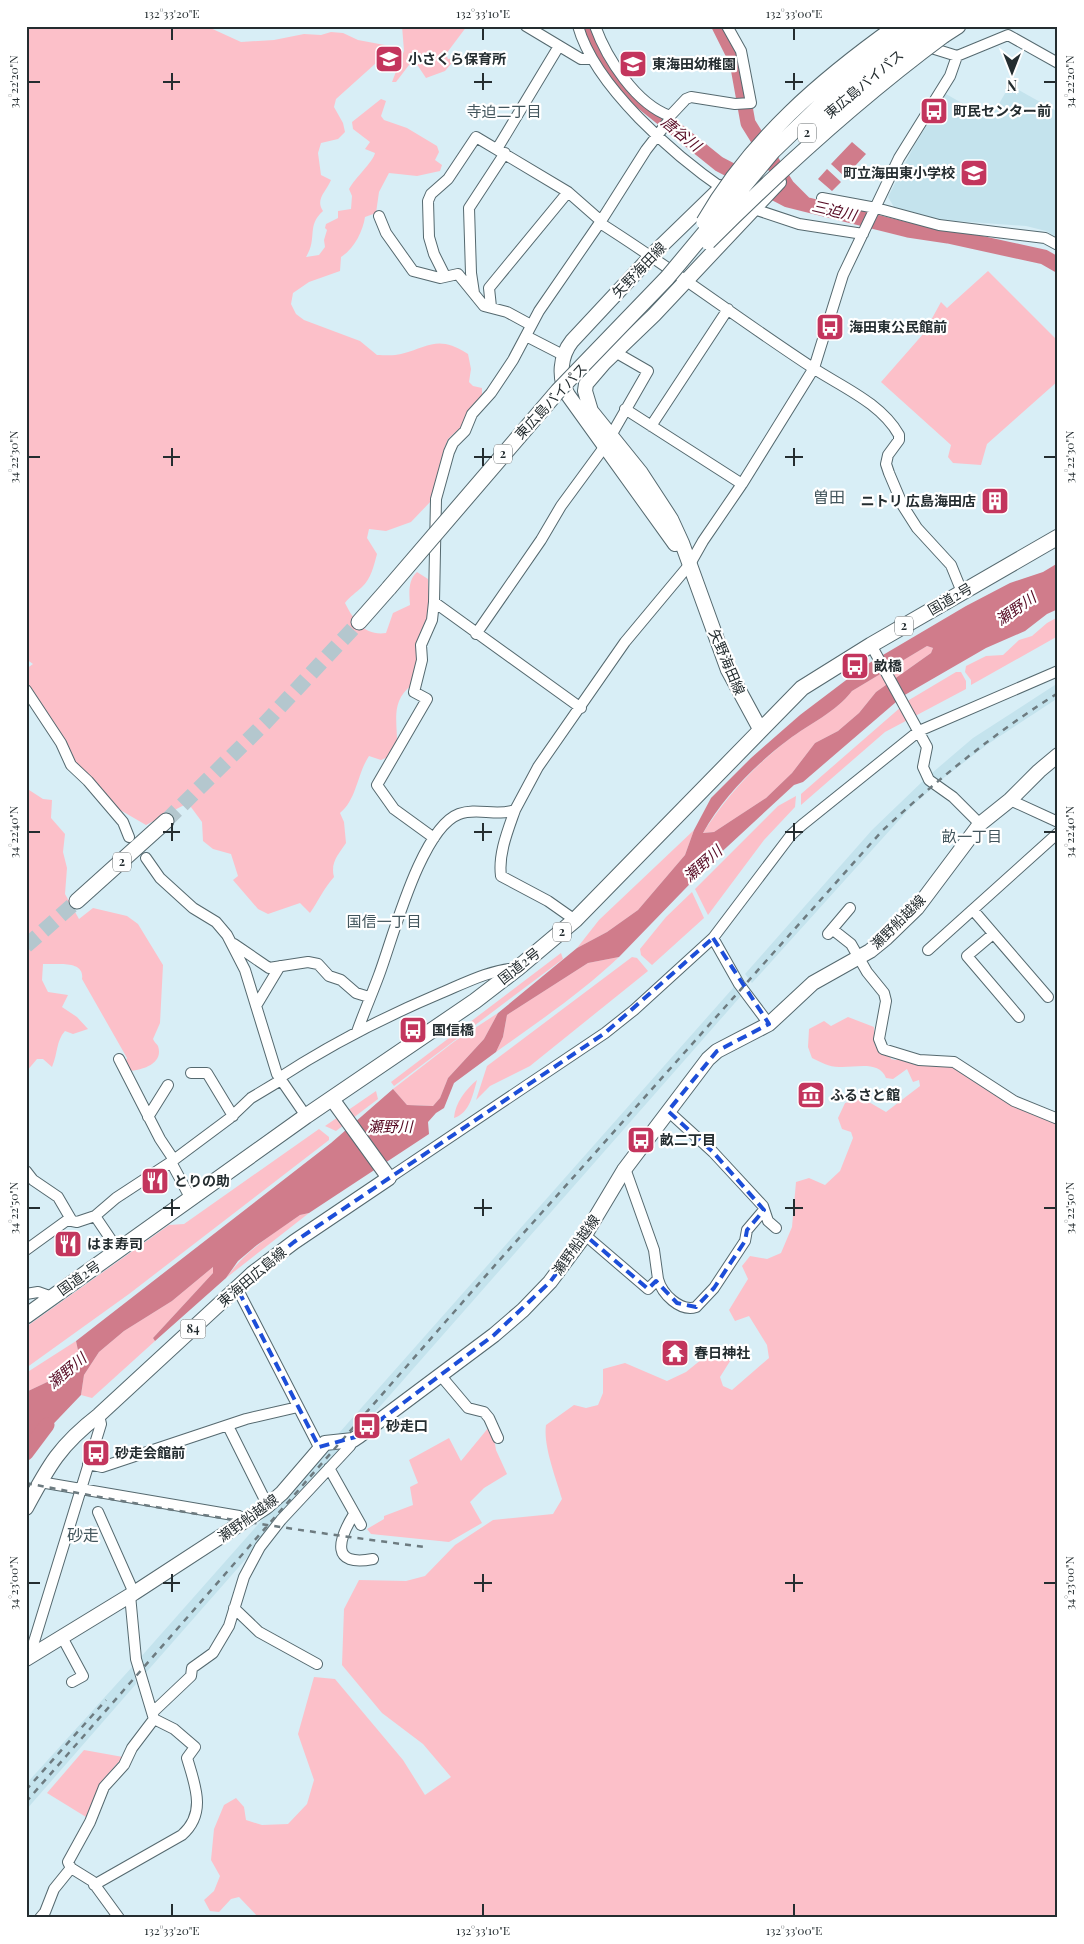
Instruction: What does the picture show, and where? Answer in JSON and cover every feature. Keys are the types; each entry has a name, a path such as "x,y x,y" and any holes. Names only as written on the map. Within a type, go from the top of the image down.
{"highway":[{"name":"東広島バイパス","path":"689,252 773,151 798,125 865,66 915,26"},
{"path":"622,325 816,138 894,72 941,29 958,26"},
{"path":"622,325 690,246 728,183 754,149 815,90 902,29"},
{"name":"東広島バイパス","path":"358,622 502,455 689,252 835,107 941,29"},
{"name":"国道2号","path":"26,1316 306,1116 336,1105 518,968 576,920 802,688 874,651 962,592 1058,537"},
{"name":"2","path":"77,902 166,821"}],"main road":[{"name":"矢野海田線","path":"608,440 574,405 564,389 562,378 563,355 572,341 652,256 766,142 834,78 902,29"},
{"path":"562,378 569,386 586,384 883,73 918,42 941,29"},
{"name":"矢野海田線","path":"586,384 585,396 587,403 608,440 690,564 728,670 760,729"},
{"name":"瀬野船越線","path":"31,1656 132,1594 270,1505 325,1443 353,1440 441,1376 523,1310 550,1282 585,1234 624,1170 699,1070 717,1051 769,1024 813,983 879,944 917,908 980,824 1010,800 1039,770 1058,755"},
{"path":"336,1105 387,1176"},
{"name":"東海田広島線","path":"26,1508 61,1448 237,1288 294,1242 387,1176"}],"street":[{"path":"526,26 581,58 591,58"},
{"path":"578,26 591,58 622,99 666,124"},
{"path":"594,26 608,57 623,78 648,102 666,124 670,148 725,184 753,210 798,224 864,232"},
{"path":"434,838 394,809 377,785 427,699 414,692 422,660 421,645 432,620 436,499 448,452 453,442 465,431 472,414 491,393 513,360 539,311 600,222 646,150 686,99 691,96 744,104 752,103 745,62 741,50 727,26"},
{"path":"886,26 902,29 918,42 934,50 957,56 1009,30 1058,63"},
{"path":"475,296 471,273 469,208 560,46"},
{"path":"576,920 501,876 500,867 504,841 515,810 538,767 581,708 625,642 690,564 814,368 842,275 899,158 950,76 957,56"},
{"path":"446,276 434,254 429,237 428,201 431,194 448,180 476,137 568,192 600,222 814,368 860,397 897,430 900,438 888,455 886,464 889,473 903,506 917,528 951,565 962,592"},
{"path":"490,307 489,288 568,192"},
{"path":"822,198 939,225 1027,234 1046,238 1058,245"},
{"path":"379,216 386,233 413,271 430,277 458,274 484,306 507,312 531,325"},
{"path":"651,426 728,308"},
{"path":"526,336 563,355"},
{"path":"476,634 561,506 608,440 648,371 615,352"},
{"path":"625,409 742,484"},
{"path":"434,602 581,708"},
{"path":"874,651 927,747 923,767 929,780 953,797 980,824"},
{"path":"387,1176 605,1034 634,1010 713,938 791,835 918,731 1058,671"},
{"path":"26,690 31,694 61,743 71,765 88,781 122,822 129,837"},
{"path":"1010,800 1058,822"},
{"path":"357,1032 417,870 434,838 457,814 467,812 501,814 515,810"},
{"path":"928,950 1055,836 1058,849"},
{"path":"146,858 160,878 193,908 216,922 232,943 244,970 280,1079 306,1116"},
{"path":"850,908 830,931 851,944 886,997 878,1039 883,1049 919,1060 954,1062 1014,1101 1058,1119"},
{"path":"973,910 1048,997"},
{"path":"993,934 967,956 1019,1017"},
{"path":"713,938 740,984 769,1024"},
{"path":"232,943 269,968 308,962 318,964 329,976 341,980 356,993 369,997"},
{"path":"256,1006 280,966"},
{"path":"26,1250 66,1221 77,1222 95,1216 116,1198 173,1161 233,1116 251,1098 326,1047 492,971 518,968"},
{"path":"119,1059 191,1199"},
{"path":"191,1073 207,1073 233,1116"},
{"path":"148,1117 168,1085"},
{"path":"668,1111 714,1152 764,1210 768,1221 776,1228"},
{"path":"624,1170 634,1192 654,1250 658,1279 670,1299 686,1307 696,1307 714,1288 745,1241 747,1230 764,1210"},
{"path":"26,1172 32,1180 58,1197 72,1221"},
{"path":"95,1216 118,1250"},
{"path":"585,1234 648,1289 658,1279"},
{"path":"237,1288 319,1448"},
{"path":"26,1294 38,1292 52,1297"},
{"path":"441,1376 468,1408 484,1412 489,1418 498,1438"},
{"path":"88,1464 102,1467 228,1426 298,1407"},
{"path":"31,1656 101,1424 99,1415"},
{"path":"228,1426 265,1500 270,1505"},
{"path":"119,1918 92,1881 70,1868 68,1862 90,1822 104,1787 124,1765 132,1748 153,1715 191,1676 192,1668 213,1653 229,1626 244,1577 260,1547 281,1520 350,1446 353,1440"},
{"path":"328,1468 361,1525"},
{"path":"40,1482 239,1516 246,1520"},
{"path":"94,1885 188,1830 197,1808 198,1791 187,1758 195,1747 174,1729 153,1715 136,1659 132,1594 98,1512"},
{"path":"354,1514 344,1531 341,1546 344,1556 350,1561 356,1562 373,1559"},
{"path":"234,1608 259,1632 318,1664"},
{"path":"62,1637 83,1676 72,1682"},
{"path":"40,1918 54,1889 70,1868"}],"highlighted area":[{"path":"713,938 769,1024 717,1051 668,1111 713,1152 764,1210 747,1230 745,1241 714,1288 696,1307 677,1303 656,1281 648,1289 585,1235 550,1282 494,1335 359,1436 319,1447 237,1288 294,1242 605,1033"}],"shaded area":[{"path":"26,26 206,26 241,42 274,40 304,34 321,35 331,32 343,33 358,40 390,46 385,55 336,99 334,107 343,123 345,132 338,139 321,143 318,153 321,175 331,180 322,195 320,203 323,211 313,227 311,244 306,257 319,255 325,247 326,224 338,218 338,211 351,209 352,196 349,189 374,157 375,153 365,149 370,142 353,129 352,122 381,99 386,101 381,116 384,120 407,128 437,146 439,152 435,160 442,165 440,171 417,176 389,173 379,192 376,213 365,217 357,239 346,254 341,257 340,271 309,282 293,293 291,304 296,314 304,320 360,341 377,355 398,355 434,344 458,348 468,354 471,369 469,382 473,386 482,388 482,396 463,425 448,439 432,500 411,522 386,531 369,529 367,538 377,554 368,580 345,603 348,610 366,630 386,633 393,613 410,605 409,591 412,579 417,572 428,579 429,611 427,628 418,652 412,685 405,691 398,704 396,718 397,742 388,757 381,760 369,756 365,763 350,801 340,813 344,822 346,843 334,863 334,877 310,913 300,903 268,914 258,909 233,880 238,876 231,854 213,849 203,841 202,822 188,803 146,825 115,807 79,770 56,726 26,681 26,669 33,664 26,659"},
{"path":"402,26 467,26 446,54 448,59 456,58 445,71 426,78 418,66 409,65 396,82 392,82 404,51"},
{"name":"町立海田東小学校","path":"1010,85 1058,112 1058,238 1046,231 1026,226 941,220 894,207 888,197 914,146 946,94 990,119"},
{"path":"988,271 1058,341 1058,381 987,444 981,465 953,463 948,457 951,445 881,382 924,333 941,302 947,308"},
{"path":"1058,617 1058,636 971,685 971,680 965,672 966,666 986,656 1003,655 1019,640 1032,636 1047,623"},
{"path":"927,646 933,648 931,653 876,692 859,713 838,731 815,743 792,773 766,798 714,832 703,833 741,783 764,760 796,734 830,712 852,691"},
{"path":"956,672 961,672 966,681 966,689 885,732 801,805 801,794 909,700"},
{"path":"1058,683 1058,698 988,744 941,780 909,809 752,983 745,974 872,830 925,779 973,738"},
{"path":"26,788 43,799 52,800 51,818 65,834 63,852 67,868 65,894 79,919 93,908 127,916 138,924 163,965 160,1023 153,1039 158,1046 159,1052 155,1062 151,1065 130,1071 125,1063 127,1058 82,979 82,973 79,968 68,964 43,964 42,980 48,992 68,995 62,1007 77,1017 88,1029 73,1034 65,1031 60,1039 52,1067 43,1059 37,1059 26,1072"},
{"path":"796,796 795,807 764,840 708,915 695,889 778,806"},
{"path":"694,830 685,855 638,910 607,932 577,948 599,920"},
{"path":"692,892 704,918 652,965 641,955 640,949 666,917"},
{"path":"561,953 563,959 394,1086 391,1082"},
{"path":"619,957 574,995 496,1052 503,1037 507,1015 588,963"},
{"path":"632,957 637,958 648,971 530,1066 490,1086 476,1100 487,1066"},
{"path":"741,979 748,988 143,1676 139,1659"},
{"path":"498,1013 484,1039 448,1078 440,1098 433,1106 407,1105 393,1089 455,1041"},
{"path":"848,1017 874,1027 875,1046 889,1054 891,1059 896,1060 902,1056 910,1059 914,1065 946,1064 1058,1122 1058,1918 259,1918 239,1897 231,1899 219,1912 210,1911 204,1900 214,1891 220,1876 211,1860 214,1829 224,1805 236,1798 244,1807 246,1820 262,1825 288,1824 307,1804 314,1780 298,1734 314,1677 335,1679 403,1760 425,1795 451,1777 423,1744 382,1713 342,1665 344,1609 359,1580 406,1581 425,1576 455,1545 493,1520 553,1514 562,1499 548,1452 546,1425 574,1405 586,1408 598,1405 603,1393 603,1369 625,1363 667,1381 686,1372 712,1351 724,1348 732,1358 720,1377 723,1386 732,1390 769,1358 767,1345 749,1316 735,1321 729,1310 748,1279 742,1266 750,1256 767,1259 781,1253 792,1227 796,1182 809,1178 825,1185 840,1171 853,1138 851,1132 842,1129 838,1118 845,1103 862,1098 886,1112 920,1086 919,1080 913,1082 907,1069 893,1079 886,1078 883,1072 872,1067 835,1067 812,1058 808,1047 809,1029 824,1021 831,1026"},
{"path":"477,1080 472,1097 464,1112 454,1118 456,1107 462,1097"},
{"path":"376,1091 378,1099 336,1131 325,1126"},
{"path":"319,1129 329,1137 329,1140 129,1294 26,1368 26,1327 169,1225 184,1224"},
{"path":"309,1213 226,1278 242,1259 260,1243 300,1215"},
{"path":"213,1267 213,1273 153,1338 155,1341 92,1398 81,1395 84,1375 99,1352 124,1331 172,1301"},
{"path":"76,1341 79,1355 60,1376 26,1392 26,1373"},
{"path":"489,1427 494,1438 496,1450 507,1474 484,1488 470,1502 482,1523 449,1542 371,1534 367,1529 384,1519 384,1516 413,1505 410,1487 418,1483 409,1460 449,1438 461,1461"},
{"path":"133,1666 136,1684 26,1810 26,1784"},
{"path":"84,1750 123,1757 101,1782 91,1812 86,1817 47,1793"}],"water":[{"path":"852,142 866,154 845,177 831,164"},
{"path":"827,169 841,182 832,191 818,179"},
{"name":"瀬野川","path":"1058,563 1058,609 1047,614 1025,631 986,648 903,696 803,782 794,785 714,859 619,957 588,963 507,1015 503,1037 496,1052 454,1083 444,1108 436,1113 428,1122 429,1134 309,1213 300,1215 257,1245 238,1261 226,1278 155,1341 153,1338 213,1273 213,1267 172,1301 124,1331 99,1352 84,1375 81,1395 38,1440 26,1443 26,1392 60,1376 79,1355 76,1341 331,1143 393,1089 407,1105 433,1106 440,1098 448,1078 484,1039 498,1013 577,948 607,932 638,910 685,855 694,830 711,798 751,758 800,715 866,665 966,606 1010,583 1043,572","holes":["927,646 933,648 931,653 876,692 859,713 838,731 815,743 792,773 766,798 714,832 703,833 730,794 776,750 796,734 830,712 852,691"]}],"waterway":[{"name":"唐谷川","path":"590,26 602,58 611,72 627,90 719,164 788,200 908,230 948,236 1044,257 1058,265"},
{"name":"三迫川","path":"719,26 737,62 748,123 787,186 805,204"},
{"path":"26,1453 47,1425"}],"tunnel":[{"path":"166,821 266,722 359,622"},
{"path":"26,946 77,901"}],"railway":[{"path":"26,1802 496,1264 882,831 967,758 1058,693"},
{"path":"26,1483 125,1502 425,1547"},
{"path":"26,1790 106,1700"}],"place":[{"name":"小さくら保育所","path":"389,59"},
{"name":"東海田幼稚園","path":"633,64"},
{"name":"町民センター前","path":"934,111"},
{"name":"町立海田東小学校","path":"974,173"},
{"name":"海田東公民館前","path":"830,327"},
{"name":"ニトリ 広島海田店","path":"995,501"},
{"name":"畝橋","path":"855,666"},
{"name":"国信橋","path":"413,1030"},
{"name":"ふるさと館","path":"811,1095"},
{"name":"畝二丁目","path":"641,1140"},
{"name":"とりの助","path":"155,1181"},
{"name":"はま寿司","path":"68,1244"},
{"name":"春日神社","path":"675,1353"},
{"name":"砂走口","path":"367,1426"},
{"name":"砂走会館前","path":"96,1453"}],"district":[{"name":"寺迫二丁目","path":"504,112"},
{"name":"曽田","path":"829,497"},
{"name":"畝一丁目","path":"972,837"},
{"name":"国信一丁目","path":"384,922"},
{"name":"砂走","path":"83,1535"}]}
